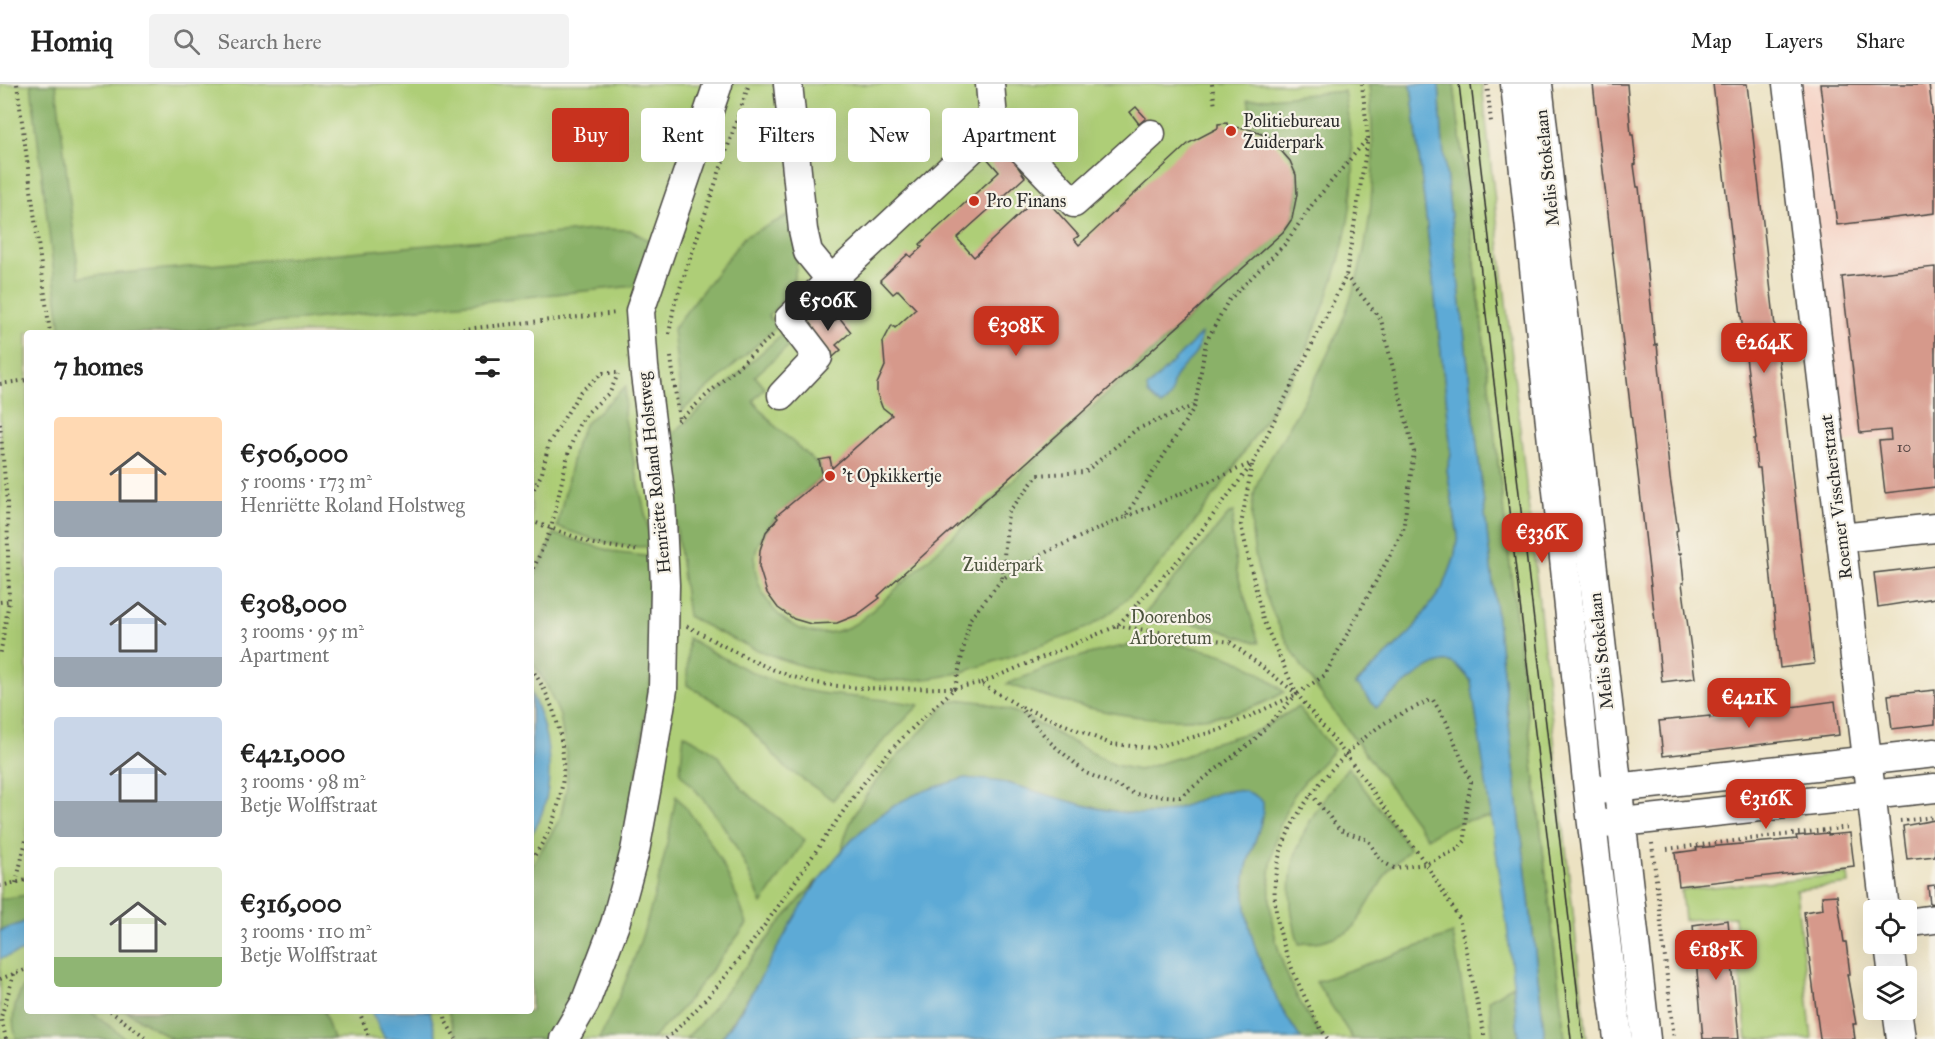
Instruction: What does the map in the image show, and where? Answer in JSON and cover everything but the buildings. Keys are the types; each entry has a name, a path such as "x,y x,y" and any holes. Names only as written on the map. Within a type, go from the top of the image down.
{"street":[{"path":"788,84 803,230 808,252 830,279"},
{"path":"990,84 992,108"},
{"name":"Melis Stokelaan","path":"1515,84 1588,791 1618,1039"},
{"name":"Melis Stokelaan","path":"1538,84 1646,1039"},
{"name":"Roemer Visscherstraat","path":"1787,84 1884,900"},
{"name":"Henriëtte Roland Holstweg","path":"564,1039 585,1003 599,970 635,851 663,689 666,614 663,552 640,311 713,90"},
{"path":"1035,162 1074,203 1151,134"},
{"path":"782,395 818,357 789,319 830,279 960,162"},
{"path":"1841,538 1935,528"},
{"path":"1588,791 1935,753"},
{"path":"1592,825 1935,788"},
{"path":"1917,921 1935,919"},
{"path":"1898,1020 1901,1039"}],"path":[{"path":"17,84 50,330"},
{"path":"668,341 674,306 749,84"},
{"path":"1212,84 1215,107"},
{"path":"666,614 753,662 816,683 866,688 955,688 980,683 1117,626 1181,556 1253,463 1346,276 1368,138 1362,84"},
{"path":"1125,518 1195,406 1206,342 1228,301 1285,244 1314,202 1368,138"},
{"path":"980,683 1019,706 1111,744 1152,748 1220,730 1296,694 1325,675 1403,531 1413,452 1380,320 1346,276"},
{"path":"456,330 640,311"},
{"path":"654,440 680,420 789,319"},
{"path":"670,352 680,420"},
{"path":"534,488 542,473 549,443 580,392 603,374 619,373 610,392 587,413 579,425 569,450 551,529 534,567"},
{"path":"0,384 24,380"},
{"path":"1002,579 1008,513 1038,474 1085,472 1137,429 1195,406"},
{"path":"0,424 7,503 9,601 0,656"},
{"path":"666,1039 709,997 812,859 867,778 915,726 955,688 970,619 1002,579 1048,551 1253,463"},
{"path":"1253,463 1241,525 1263,620 1296,694"},
{"path":"534,522 594,544 633,551 663,552"},
{"path":"0,602 9,601"},
{"path":"1117,626 1230,642 1296,694 1346,755 1426,864 1459,918 1485,1039"},
{"path":"534,673 550,699 558,724 563,760 559,812 541,848 534,856"},
{"path":"1019,706 1050,742 1086,773 1135,794 1180,797 1253,741 1296,694"},
{"path":"1311,794 1340,830 1368,840 1381,861 1394,868 1426,864 1458,849 1465,841 1466,808 1471,782 1446,721 1433,700 1384,723 1346,755 1311,794 1297,816 1276,871 1275,897 1280,935 1292,970 1318,1026 1328,1039"},
{"path":"1666,849 1935,817"},
{"path":"16,883 24,849"},
{"path":"0,886 24,881"},
{"path":"0,979 24,970"},
{"path":"6,1039 1,1017 14,974"},
{"path":"114,1014 147,1039"},
{"path":"360,1014 370,1039"},
{"path":"445,1014 446,1022 456,1039"}],"shaded area":[{"path":"1787,84 1935,84 1935,433 1830,444"}],"green space":[{"name":"Zuiderpark","path":"0,84 1424,84 1532,1039 0,1039"},
{"path":"31,84 56,84 79,277 604,229 630,230 654,243 634,286 201,330 61,330"},
{"path":"1369,84 1411,84 1447,405 1451,455 1447,470 1458,535 1454,559 1444,586 1410,633 1355,684 1376,708 1433,665 1450,662 1462,670 1471,681 1492,818 1458,823 1427,838 1310,679 1285,638 1261,581 1252,528 1253,502 1258,482 1326,358 1357,278 1371,206 1373,158"},
{"path":"1439,84 1454,84 1565,1039 1545,1039 1443,147"},
{"path":"1454,84 1482,84 1587,1039 1565,1039"},
{"path":"1344,91 1353,169 1349,218 1337,267 1311,338 1286,387 1208,504 1150,576 1109,614 1070,635 975,668 923,679 888,681 818,670 784,660 751,647 688,616 665,441 783,333 792,343 755,376 765,388 753,401 774,425 827,473 788,506 771,524 756,550 756,572 764,595 782,618 807,631 821,633 836,631 855,624 883,601 1291,223 1297,194 1294,164 1282,144 1254,125 1248,100"},
{"path":"794,213 797,256 793,281 780,304 768,316 777,327 682,411 673,329 744,237"},
{"path":"626,386 624,415 652,546 616,544 557,527 576,444 584,425"},
{"path":"1234,512 1232,533 1237,572 1259,643 1210,627 1181,622 1138,622 1229,514"},
{"path":"554,534 618,553 653,557 653,664 629,827 602,927 578,988 550,1039 460,1039 454,1031 449,1014 534,1014 534,862 560,819 567,786 567,761 560,716 545,682 534,665 534,575"},
{"path":"688,638 749,671 798,689 919,705 869,756 833,800 786,768 736,714 687,685"},
{"path":"1165,642 1229,657 1255,670 1284,692 1252,707 1218,716 1183,719 1147,718 1074,705 1007,684 1104,650"},
{"path":"964,700 982,702 1018,713 1115,765 1139,770 1190,754 1202,746 1258,730 1298,707 1334,750 1305,781 1290,802 1278,832 1271,863 1270,894 1273,925 1280,955 1306,1013 1324,1039 1301,1039 1269,984 1253,941 1245,899 1245,879 1263,812 1208,796 1180,809 1157,814 1130,814 1071,803 1008,783 866,827 842,852 847,831 856,811 884,771 949,702"},
{"path":"684,734 720,758 743,790 805,840 762,904 746,866 719,819 680,773"},
{"path":"1348,767 1410,849 1389,869 1355,926 1346,933 1322,941 1299,944 1292,917 1290,892 1297,849 1318,809"},
{"path":"676,796 710,841 733,888 747,924 682,1008 652,1039 599,1039 626,980 647,920 664,859"},
{"path":"1848,874 1849,884 1796,890 1812,1039 1747,1039 1734,917 1684,920 1681,890"},
{"path":"817,880 766,970 721,1039 685,1039 698,1026"},
{"path":"24,895 24,922 0,931 0,899"},
{"path":"1453,934 1471,1039 1353,1039 1316,982"},
{"path":"1513,985 1519,1039 1493,1039 1489,1000"},
{"path":"24,987 24,1014 94,1014 126,1039 17,1039 13,1017 19,995"},
{"path":"131,1014 325,1014 333,1039 172,1039"}],"water":[{"path":"1411,84 1439,84 1443,147 1545,1039 1519,1039 1507,926 1471,681 1456,665 1442,662 1411,679 1376,708 1359,686 1355,685 1410,633 1444,586 1454,559 1458,535 1447,470 1451,455 1447,405"},
{"path":"1201,334 1198,349 1174,378 1171,394 1161,406 1148,394 1147,388"},
{"path":"534,700 544,728 549,765 545,802 534,830"},
{"path":"965,778 1005,783 1081,804 1134,814 1167,812 1224,791 1238,790 1251,793 1263,802 1261,821 1246,871 1245,899 1248,920 1269,984 1301,1039 721,1039 742,1009 798,912 818,881 841,852 867,826 905,799"},
{"path":"24,922 24,951 0,959 0,931"},
{"path":"372,1014 431,1014 437,1039 385,1039"}],"tram line":[{"path":"1459,84 1571,1039"},
{"path":"1471,84 1583,1039"}],"place":[{"name":"Politiebureau Zuiderpark","path":"1231,131"},
{"name":"Pro Finans","path":"974,201"},
{"name":"'t Opkikkertje","path":"830,476"}],"park label":[{"name":"Doorenbos Arboretum","path":"1171,627"}]}
